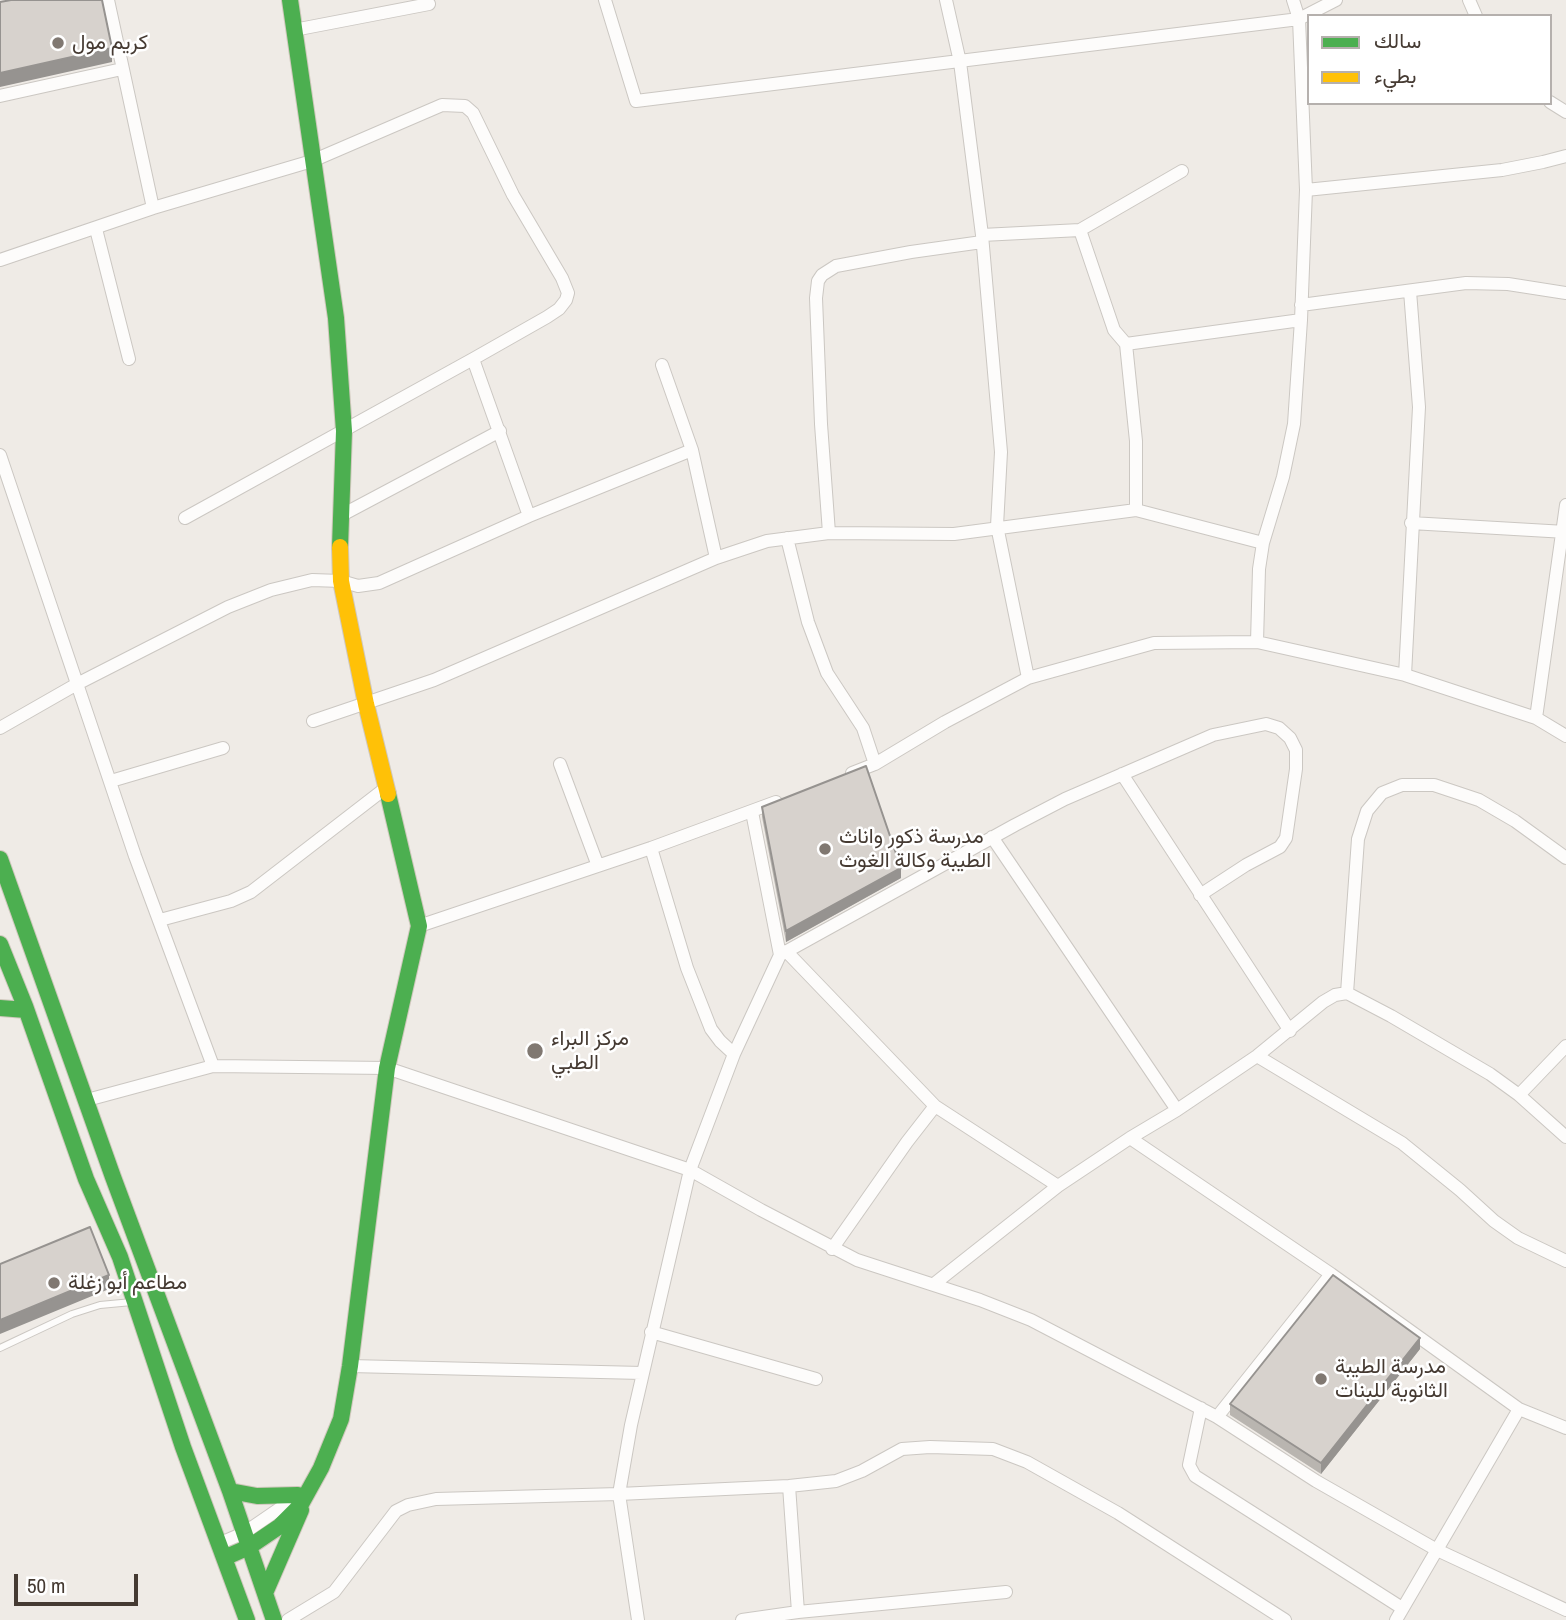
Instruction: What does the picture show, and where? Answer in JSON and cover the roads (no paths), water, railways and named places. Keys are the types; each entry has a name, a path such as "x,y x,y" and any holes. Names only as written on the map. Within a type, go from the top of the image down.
{"main road":[{"path":"221,1551 280,1526 321,1468 341,1419 387,1068 419,926 366,704 341,581 340,516 344,431 336,318 290,0"},
{"path":"0,859 117,1190 230,1491 274,1620"},
{"path":"0,944 86,1179 120,1257 247,1620"},
{"path":"0,1009 26,1010"},
{"path":"230,1491 257,1496 303,1496"},
{"path":"265,1593 278,1558 298,1520 303,1496"}],"street":[{"path":"108,0 153,208"},
{"path":"605,0 636,101 1299,19 1307,15"},
{"path":"946,0 960,62 982,238 1001,452 998,526 1028,678"},
{"path":"1257,642 1258,578 1263,543 1283,477 1294,424 1301,320 1306,190 1299,19 1293,0"},
{"path":"1309,14 1336,0"},
{"path":"294,30 429,4"},
{"path":"0,96 122,69"},
{"path":"0,260 153,208 312,161 442,105 465,106 473,113 513,195 568,293 566,300 559,309 473,359 185,518"},
{"path":"1306,190 1502,170 1566,156"},
{"path":"829,533 816,298 818,281 822,275 836,266 982,238 1080,230 1182,171"},
{"path":"96,229 129,359"},
{"path":"1080,230 1114,330 1126,344 1136,441 1136,510"},
{"path":"1301,305 1466,283 1492,282 1566,293"},
{"path":"1405,675 1419,407 1410,291"},
{"path":"1126,344 1301,320"},
{"path":"473,359 529,516"},
{"path":"662,365 692,450 716,558"},
{"path":"340,516 500,431"},
{"path":"0,728 77,684 200,620 251,598 302,581 341,581 358,586 379,583 529,516 692,450"},
{"path":"0,455 135,856 213,1066"},
{"path":"1536,718 1566,505"},
{"path":"313,721 433,680 716,558 766,541 829,533 954,534 998,526 1136,510 1263,543"},
{"path":"1412,523 1564,532"},
{"path":"787,538 808,622 827,673 863,727 875,764"},
{"path":"838,778 875,764 945,722 1028,678 1154,643 1257,642 1405,675 1536,718 1566,736"},
{"path":"638,1620 619,1494 642,1373 690,1170 734,1054 783,953 1065,799 1213,735 1266,724 1279,728 1290,738 1296,750 1296,769 1286,838 1280,847 1200,895"},
{"path":"111,781 223,748"},
{"path":"560,764 598,866"},
{"path":"1122,774 1290,1031"},
{"path":"1347,993 1358,839 1367,811 1382,793 1402,785 1434,785 1479,800 1515,821 1566,858"},
{"path":"160,920 232,901 251,892 387,787"},
{"path":"419,926 652,848 789,797"},
{"path":"752,812 783,953 935,1106 1058,1186"},
{"path":"992,837 1177,1111"},
{"path":"652,848 687,968 711,1029 734,1054"},
{"path":"934,1284 1058,1186 1130,1138 1177,1111 1256,1056 1335,995 1347,993 1490,1074 1566,1137"},
{"path":"1519,1096 1566,1046"},
{"path":"1256,1056 1402,1143 1518,1238 1566,1261"},
{"path":"87,1100 213,1066 387,1068 690,1170 832,1249 886,1271 934,1284 1031,1321 1217,1417 1316,1481 1437,1550 1566,1610"},
{"path":"832,1249 935,1106"},
{"path":"1130,1138 1331,1274 1519,1409 1566,1428"},
{"path":"1217,1417 1331,1274"},
{"path":"651,1332 816,1379"},
{"path":"350,1366 642,1373"},
{"path":"1201,1408 1189,1465 1195,1476 1399,1614 1519,1409"},
{"path":"288,1620 334,1592 396,1511 408,1505 436,1499 789,1486 844,1479 902,1449 930,1447 993,1449 1027,1462 1118,1513 1285,1620"},
{"path":"789,1486 798,1612"},
{"path":"742,1620 1006,1592"}],"lane":[{"path":"0,1348 72,1314 100,1305 135,1302"}],"place":[{"name":"كريم مول","path":"58,43"},
{"name":"مدرسة ذكور واناث الطيبة وكالة الغوث","path":"825,849"},
{"name":"مركز البراء الطبي","path":"535,1051"},
{"name":"مطاعم أبو زغلة","path":"54,1283"},
{"name":"مدرسة الطيبة الثانوية للبنات","path":"1321,1379"}]}
